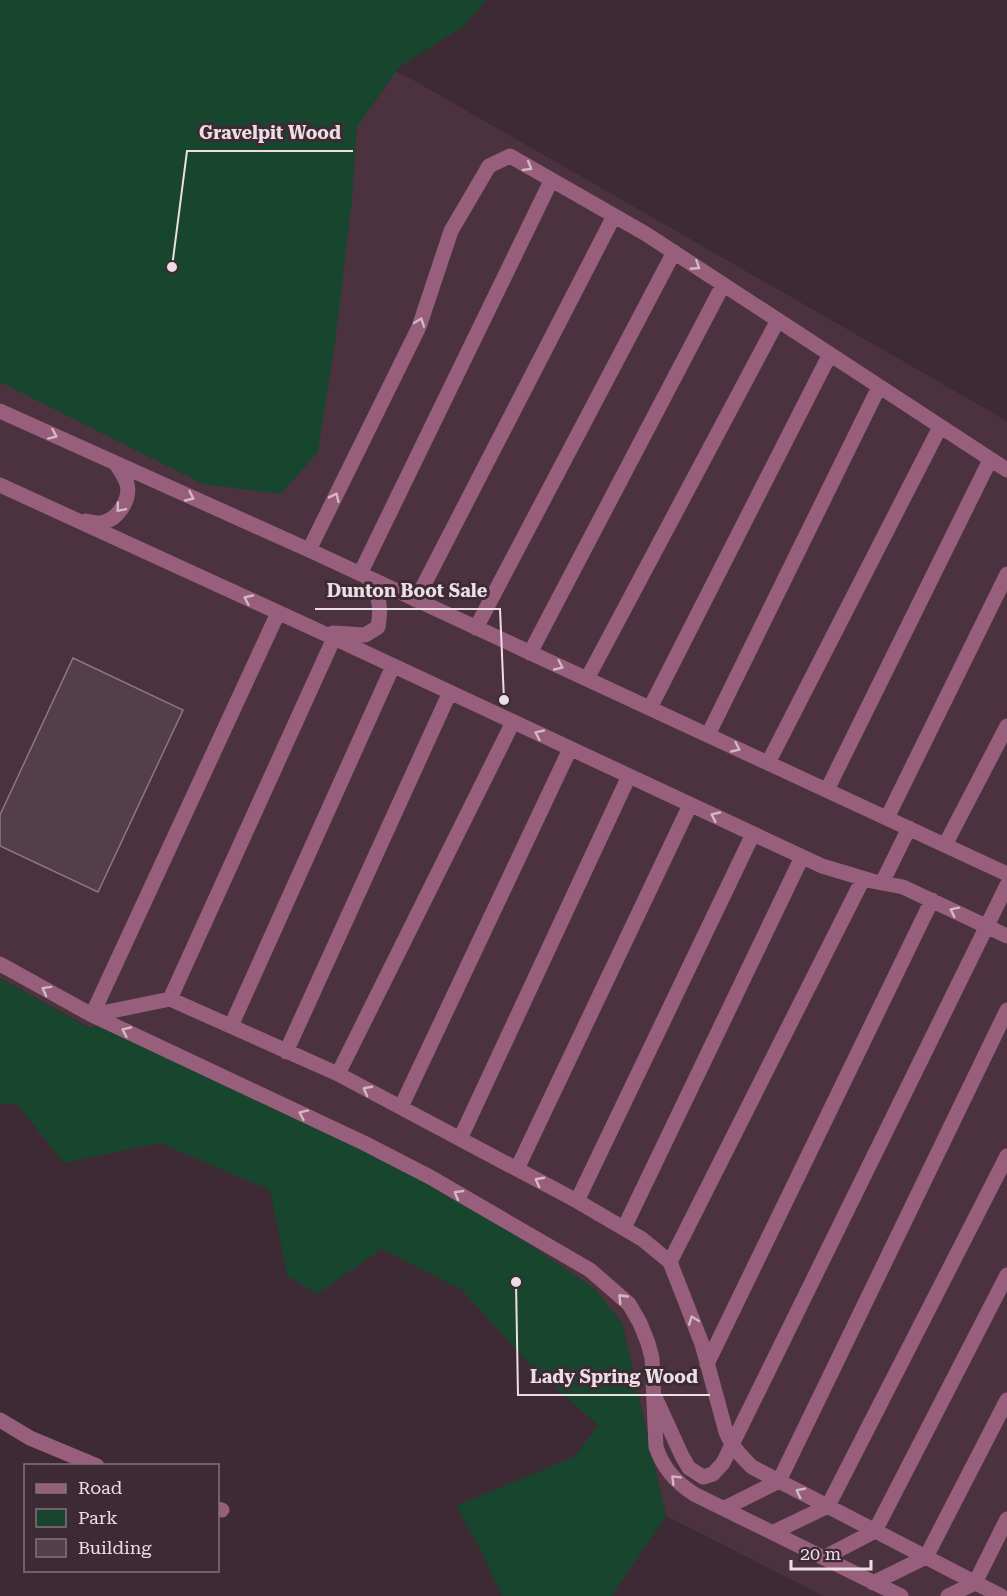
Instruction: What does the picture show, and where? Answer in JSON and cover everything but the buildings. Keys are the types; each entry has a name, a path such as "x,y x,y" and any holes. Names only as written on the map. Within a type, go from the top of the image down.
{"lane":[{"path":"309,550 419,327 451,231 489,166 510,156 674,252 1007,470"},
{"path":"364,576 551,181"},
{"path":"417,600 614,216"},
{"path":"476,628 674,252"},
{"path":"530,653 723,285"},
{"path":"587,679 778,320"},
{"path":"650,708 830,354"},
{"path":"708,735 879,387"},
{"path":"0,411 309,550 1007,873"},
{"path":"768,763 940,426"},
{"path":"827,790 990,460"},
{"path":"75,519 99,523 105,521 125,504 127,484 116,464"},
{"path":"0,485 822,866 863,879 903,887 1007,936"},
{"path":"887,818 1007,574"},
{"path":"327,635 365,634 378,627 381,610 377,594 364,576"},
{"path":"92,1015 278,613"},
{"path":"170,999 327,635"},
{"path":"231,1026 393,666"},
{"path":"286,1052 450,692"},
{"path":"338,1074 513,722"},
{"path":"945,845 1007,726"},
{"path":"400,1107 570,749"},
{"path":"460,1139 629,776"},
{"path":"517,1169 690,804"},
{"path":"882,883 909,828"},
{"path":"577,1201 753,834"},
{"path":"624,1228 802,857"},
{"path":"670,1262 863,879"},
{"path":"654,1394 689,1468 703,1477 713,1474 723,1463 732,1446 1007,885"},
{"path":"707,1364 932,900"},
{"path":"0,964 92,1015 364,1143 430,1177 590,1270 629,1304 640,1323 652,1358 656,1447 660,1460 670,1475 683,1487 901,1596"},
{"path":"92,1015 170,999 338,1074 624,1228 670,1262 702,1344 726,1432 732,1446 752,1467 1001,1596"},
{"path":"725,1508 779,1481 1007,1010"},
{"path":"774,1532 828,1506 1007,1156"},
{"path":"825,1557 875,1531 1007,1275"},
{"path":"873,1583 926,1557 1007,1400"},
{"path":"0,1420 30,1438 92,1464"},
{"path":"948,1596 975,1582 1007,1519"}],"shaded area":[{"path":"0,0 247,0 413,80 1007,421 1007,1596 824,1596 666,1516 622,1322 0,978"}],"green space":[{"path":"0,0 486,0 463,27 400,66 357,127 352,199 336,336 318,452 281,494 203,484 0,382"},
{"path":"0,978 87,1027 114,1025 430,1177 595,1289 622,1323 666,1516 612,1596 502,1596 480,1549 456,1506 574,1457 598,1425 534,1369 462,1290 382,1249 317,1294 287,1276 270,1190 160,1143 64,1163 16,1103 0,1105"}],"place":[{"name":"Gravelpit Wood","path":"172,267"},
{"name":"Dunton Boot Sale","path":"504,700"},
{"name":"Lady Spring Wood","path":"516,1282"}]}
